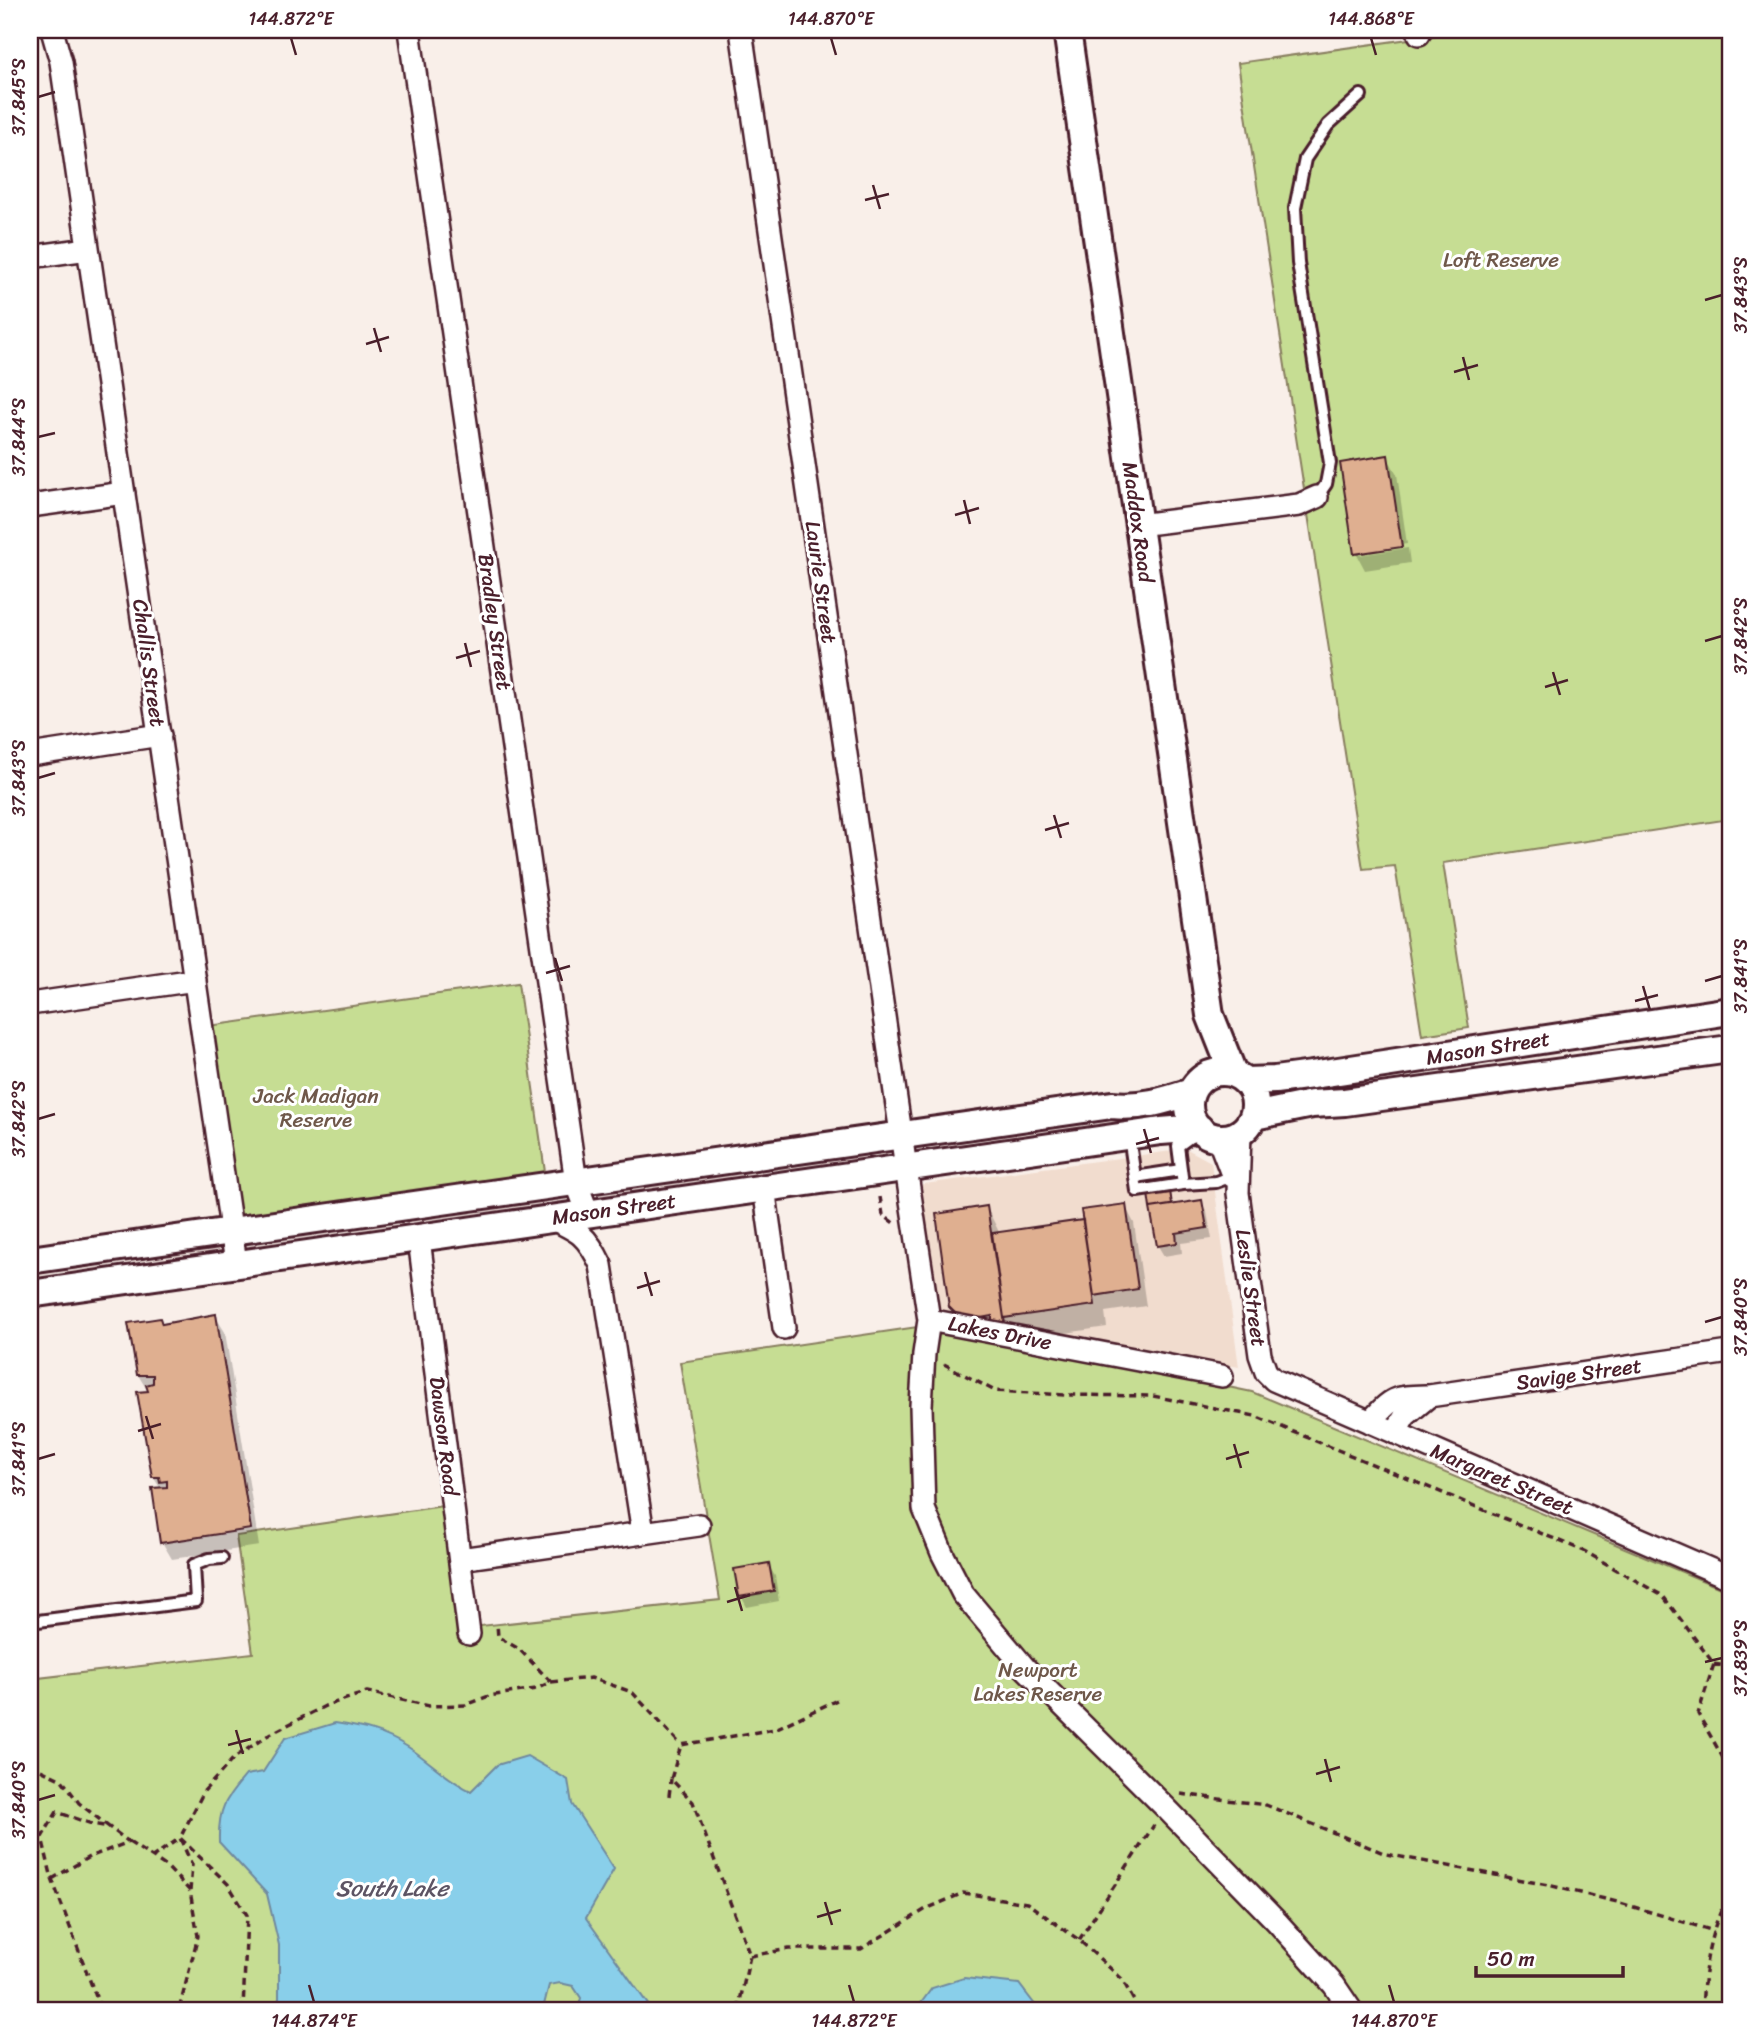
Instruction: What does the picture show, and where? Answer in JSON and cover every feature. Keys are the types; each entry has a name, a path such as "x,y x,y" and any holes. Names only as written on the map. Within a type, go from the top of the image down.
{"street":[{"name":"Challis Street","path":"52,30 61,62 236,1264"},
{"name":"Challis Street","path":"61,62 63,30"},
{"name":"Bradley Street","path":"409,30 576,1182 588,1213"},
{"name":"Laurie Street","path":"741,30 905,1168"},
{"name":"Maddox Road","path":"1067,30 1210,1015 1239,1077"},
{"path":"30,257 88,249"},
{"path":"30,506 124,493"},
{"path":"1138,525 1299,505 1317,497"},
{"path":"30,755 160,735"},
{"path":"30,1004 195,980"},
{"name":"Mason Street","path":"1239,1077 1275,1080 1730,1011"},
{"name":"Maddox Road","path":"1198,1085 1210,1015"},
{"name":"Mason Street","path":"30,1294 1129,1136 1222,1129 1286,1108 1730,1049"},
{"path":"1223,1072 1239,1077 1255,1097 1222,1129 1190,1111 1198,1085 1223,1072"},
{"name":"Mason Street","path":"30,1260 902,1134 1112,1105 1131,1107 1155,1104 1198,1085"},
{"name":"Leslie Street","path":"1222,1129 1236,1181 1261,1355 1266,1373 1274,1380"},
{"name":"Lakes Drive","path":"905,1168 929,1320 1222,1376"},
{"path":"764,1188 784,1328"},
{"path":"550,1218 576,1230 592,1246 601,1265 643,1533"},
{"name":"Dawson Road","path":"419,1239 470,1634"},
{"path":"929,1320 923,1354 921,1406 924,1508 942,1553 963,1594 1025,1668 1278,1922 1334,1985 1351,2010"},
{"name":"Savige Street","path":"1370,1422 1399,1396 1429,1396 1730,1352"},
{"name":"Margaret Street","path":"1274,1380 1730,1578"},
{"path":"1395,1433 1405,1416 1429,1396"},
{"path":"460,1559 699,1525"}],"lane":[{"path":"1317,497 1326,484 1330,463 1298,263 1294,208 1305,159 1328,125 1361,95"},
{"path":"1183,1184 1178,1146 1222,1129"},
{"path":"1129,1136 1138,1191 1183,1184 1236,1181"},
{"path":"1135,1177 1181,1170"},
{"path":"30,1622 196,1601 194,1565 209,1559 222,1558"}],"path":[{"path":"923,1354 995,1391 1153,1396 1255,1416 1584,1551 1663,1596 1714,1664 1730,1667"},
{"path":"497,1624 498,1637 519,1649 551,1682"},
{"path":"1714,1664 1698,1714 1730,1769"},
{"path":"151,1858 180,1838 204,1791 234,1758 270,1734 324,1706 366,1692 429,1706 466,1705 489,1696 536,1689 551,1682 591,1678 632,1692 681,1745"},
{"path":"681,1745 775,1729 837,1700"},
{"path":"669,1796 681,1745"},
{"path":"30,1765 62,1780 79,1803 151,1858 167,1867 190,1891"},
{"path":"671,1779 693,1802 750,1956 738,2010"},
{"path":"1147,1790 1266,1805 1386,1854 1548,1885 1714,1931"},
{"path":"1079,1940 1166,1807"},
{"path":"101,2010 52,1879 42,1838 57,1812 109,1827"},
{"path":"179,2010 198,1936 190,1891 192,1865 180,1838"},
{"path":"180,1838 228,1884 247,1915 243,2010"},
{"path":"52,1879 89,1857 129,1842"},
{"path":"750,1956 789,1950 861,1949 926,1909 963,1893 1027,1903 1079,1940 1122,1979 1139,2010"},
{"path":"1702,2010 1704,1976 1714,1931 1730,1895"}],"shaded area":[{"path":"1187,1149 1211,1162 1239,1367 937,1316 917,1185"}],"green space":[{"name":"Loft Reserve","path":"1473,30 1730,30 1730,819 1443,863 1469,1028 1422,1035 1395,866 1363,869 1238,63"},
{"name":"Jack Madigan Reserve","path":"518,983 545,1172 233,1217 208,1026"},
{"name":"Newport Lakes Reserve","path":"931,1325 1252,1392 1730,1592 1730,2010 30,2010 30,1679 253,1653 236,1536 443,1506 462,1628 720,1600 680,1362"}],"water":[{"name":"South Lake","path":"335,1723 390,1737 471,1791 497,1765 527,1756 568,1780 572,1804 614,1869 586,1918 650,2010 578,2010 581,1998 573,1986 560,1983 549,1985 544,2005 546,2010 276,2010 279,1998 279,1945 267,1894 219,1842 220,1821 224,1805 233,1791 246,1775 263,1772 285,1738"},
{"path":"964,1978 1019,1984 1039,2010 981,2010 974,2006 967,2010 916,2010 932,1988"}],"building":[{"path":"1388,455 1402,547 1354,554 1340,463"},
{"path":"1167,1169 1172,1205 1150,1208 1145,1172"},
{"path":"1202,1200 1207,1228 1176,1233 1177,1243 1157,1246 1150,1208"},
{"path":"1126,1204 1138,1289 1094,1296 1081,1210"},
{"path":"987,1206 1005,1324 992,1322 992,1316 975,1319 959,1317 949,1307 936,1214"},
{"path":"1083,1220 1095,1305 1004,1318 992,1233"},
{"path":"216,1314 251,1529 160,1543 152,1488 167,1487 167,1481 160,1482 159,1477 152,1477 137,1392 148,1391 146,1385 153,1383 153,1375 137,1375 128,1323 160,1318 162,1324"},
{"path":"769,1563 774,1591 739,1597 734,1569"}]}
